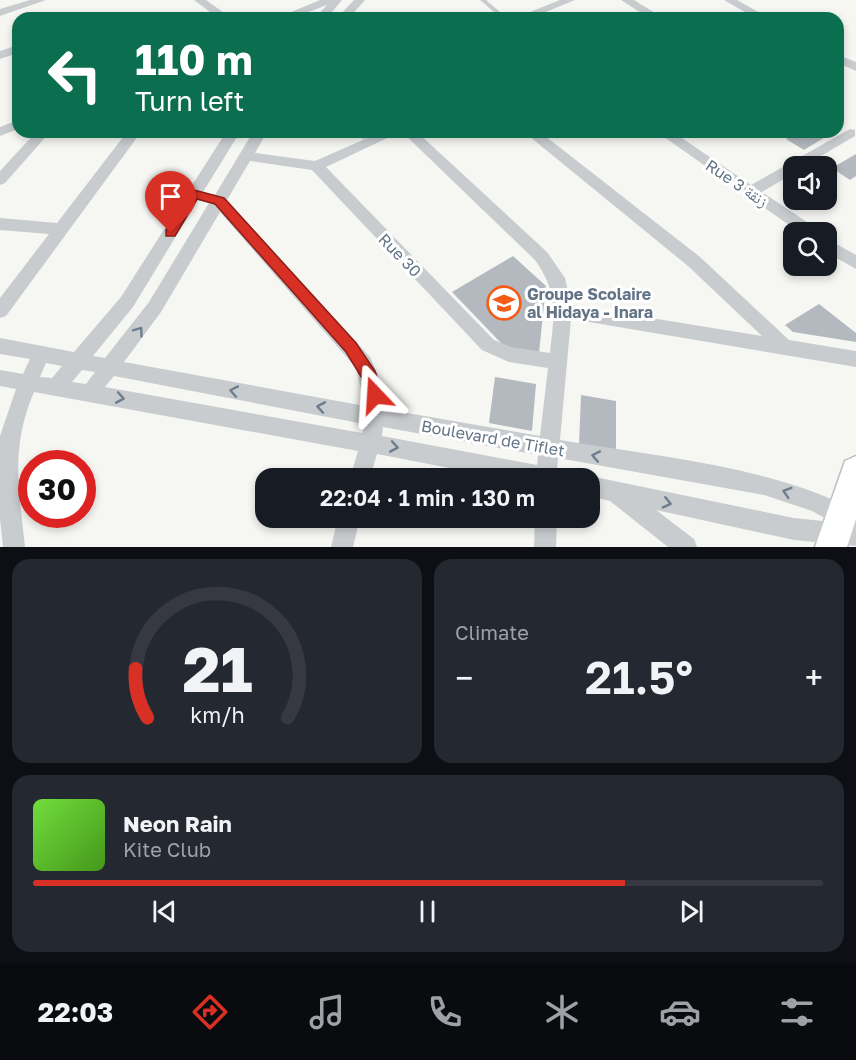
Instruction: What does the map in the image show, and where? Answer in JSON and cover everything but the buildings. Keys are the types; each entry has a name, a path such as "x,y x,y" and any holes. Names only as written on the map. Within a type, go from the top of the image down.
{"street":[{"path":"0,13 41,0"},
{"path":"199,0 216,12"},
{"path":"299,12 330,0"},
{"path":"326,12 337,0"},
{"path":"349,12 360,0"},
{"path":"537,12 570,0"},
{"path":"627,0 647,12"},
{"path":"729,0 752,12"},
{"path":"0,180 38,138"},
{"path":"0,311 129,138"},
{"path":"56,387 127,302 229,138"},
{"path":"90,393 156,307 256,138"},
{"path":"246,156 316,166 379,138"},
{"path":"415,138 553,269 560,286 563,311 547,447 548,468"},
{"path":"538,138 720,284 784,347"},
{"name":"Rue 3 زنقة","path":"672,138 795,222"},
{"path":"750,192 838,138"},
{"name":"Rue 30","path":"316,166 485,342 508,354 556,362"},
{"path":"194,194 219,201 363,363 373,384 376,416 363,468"},
{"path":"0,224 61,229"},
{"path":"837,251 856,263"},
{"path":"563,311 856,359"},
{"name":"Boulevard de Tiflet","path":"0,346 764,485 844,530"},
{"path":"14,547 6,477 7,455 13,426 28,382 42,353"},
{"name":"Boulevard de Tiflet","path":"0,378 369,443 497,468"},
{"path":"600,488 767,524 844,530 856,471"},
{"path":"613,491 686,547"},
{"path":"342,547 347,528"},
{"path":"546,528 546,547"}],"lane":[{"path":"483,0 497,12"}],"place":[{"name":"Groupe Scolaire al Hidaya - Inara","path":"504,303"}],"route":[{"path":"171,233 194,194 219,201 351,348 363,363 373,384 375,395"}]}
